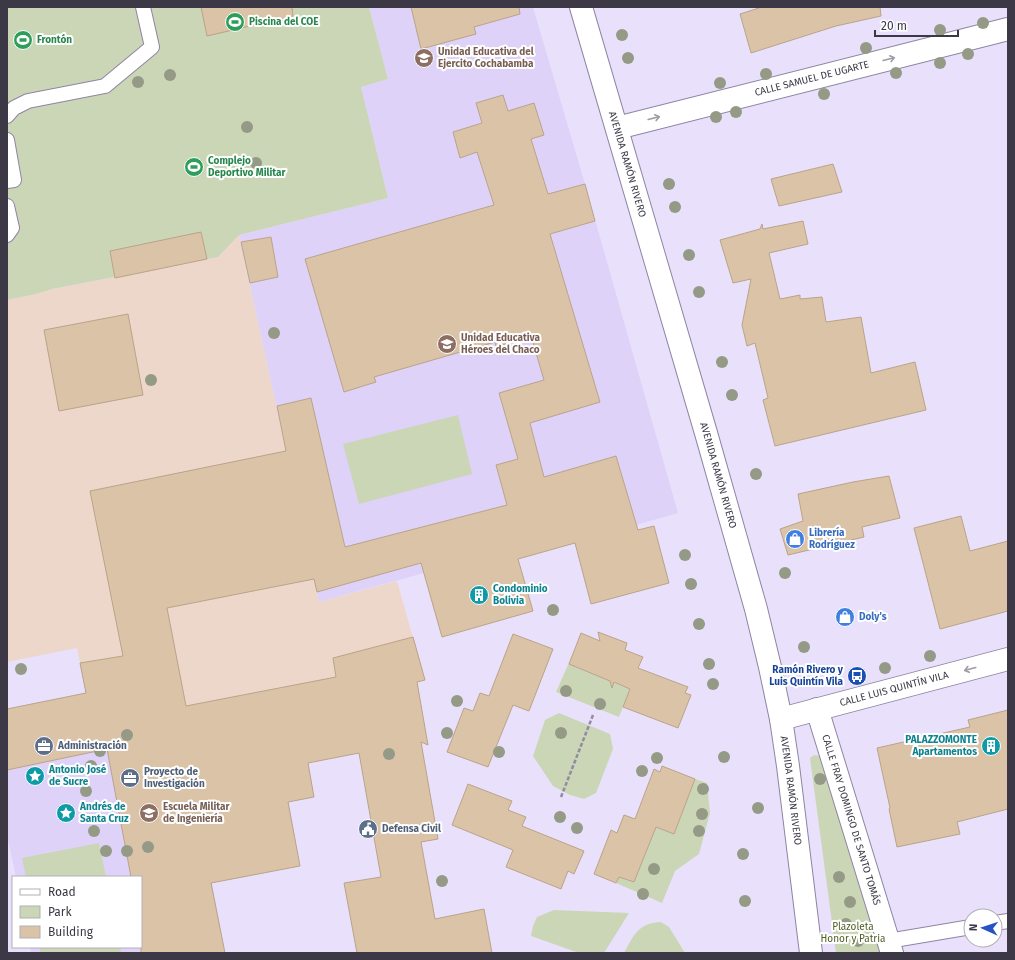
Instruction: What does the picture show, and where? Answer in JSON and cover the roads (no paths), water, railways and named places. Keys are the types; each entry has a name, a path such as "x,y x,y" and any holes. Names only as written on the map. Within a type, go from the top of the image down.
{"street":[{"name":"AVENIDA RAMÓN RIVERO","path":"582,7 754,601 770,667 781,719 795,816 811,953"},
{"name":"CALLE SAMUEL DE UGARTE","path":"617,128 1008,29"},
{"name":"CALLE LUIS QUINTÍN VILA","path":"781,719 1008,659"},
{"name":"CALLE FRAY DOMINGO DE SANTO TOMÁS","path":"817,709 890,947"}],"lane":[{"path":"7,116 14,108 28,101 105,86 152,47 143,7"},
{"path":"7,140 14,180 7,181"},
{"path":"7,206 12,228 7,234"},
{"path":"890,947 963,929"}],"place":[{"name":"Piscina del COE","path":"235,22"},
{"name":"Frontón","path":"23,40"},
{"name":"Unidad Educativa del Ejercito Cochabamba","path":"424,58"},
{"name":"Complejo Deportivo Militar","path":"194,167"},
{"name":"Unidad Educativa Héroes del Chaco","path":"447,344"},
{"name":"Librería Rodríguez","path":"795,539"},
{"name":"Condominio Bolivia","path":"479,595"},
{"name":"Doly's","path":"845,617"},
{"name":"Ramón Rivero y Luis Quintín Vila","path":"857,676"},
{"name":"Administración","path":"44,746"},
{"name":"PALAZZOMONTE Apartamentos","path":"991,746"},
{"name":"Antonio José de Sucre","path":"35,776"},
{"name":"Proyecto de Investigación","path":"130,778"},
{"name":"Andrés de Santa Cruz","path":"66,813"},
{"name":"Escuela Militar de Ingeniería","path":"149,813"},
{"name":"Defensa Civil","path":"368,829"}],"park label":[{"name":"Plazoleta Honor y Patria","path":"853,932"}]}
